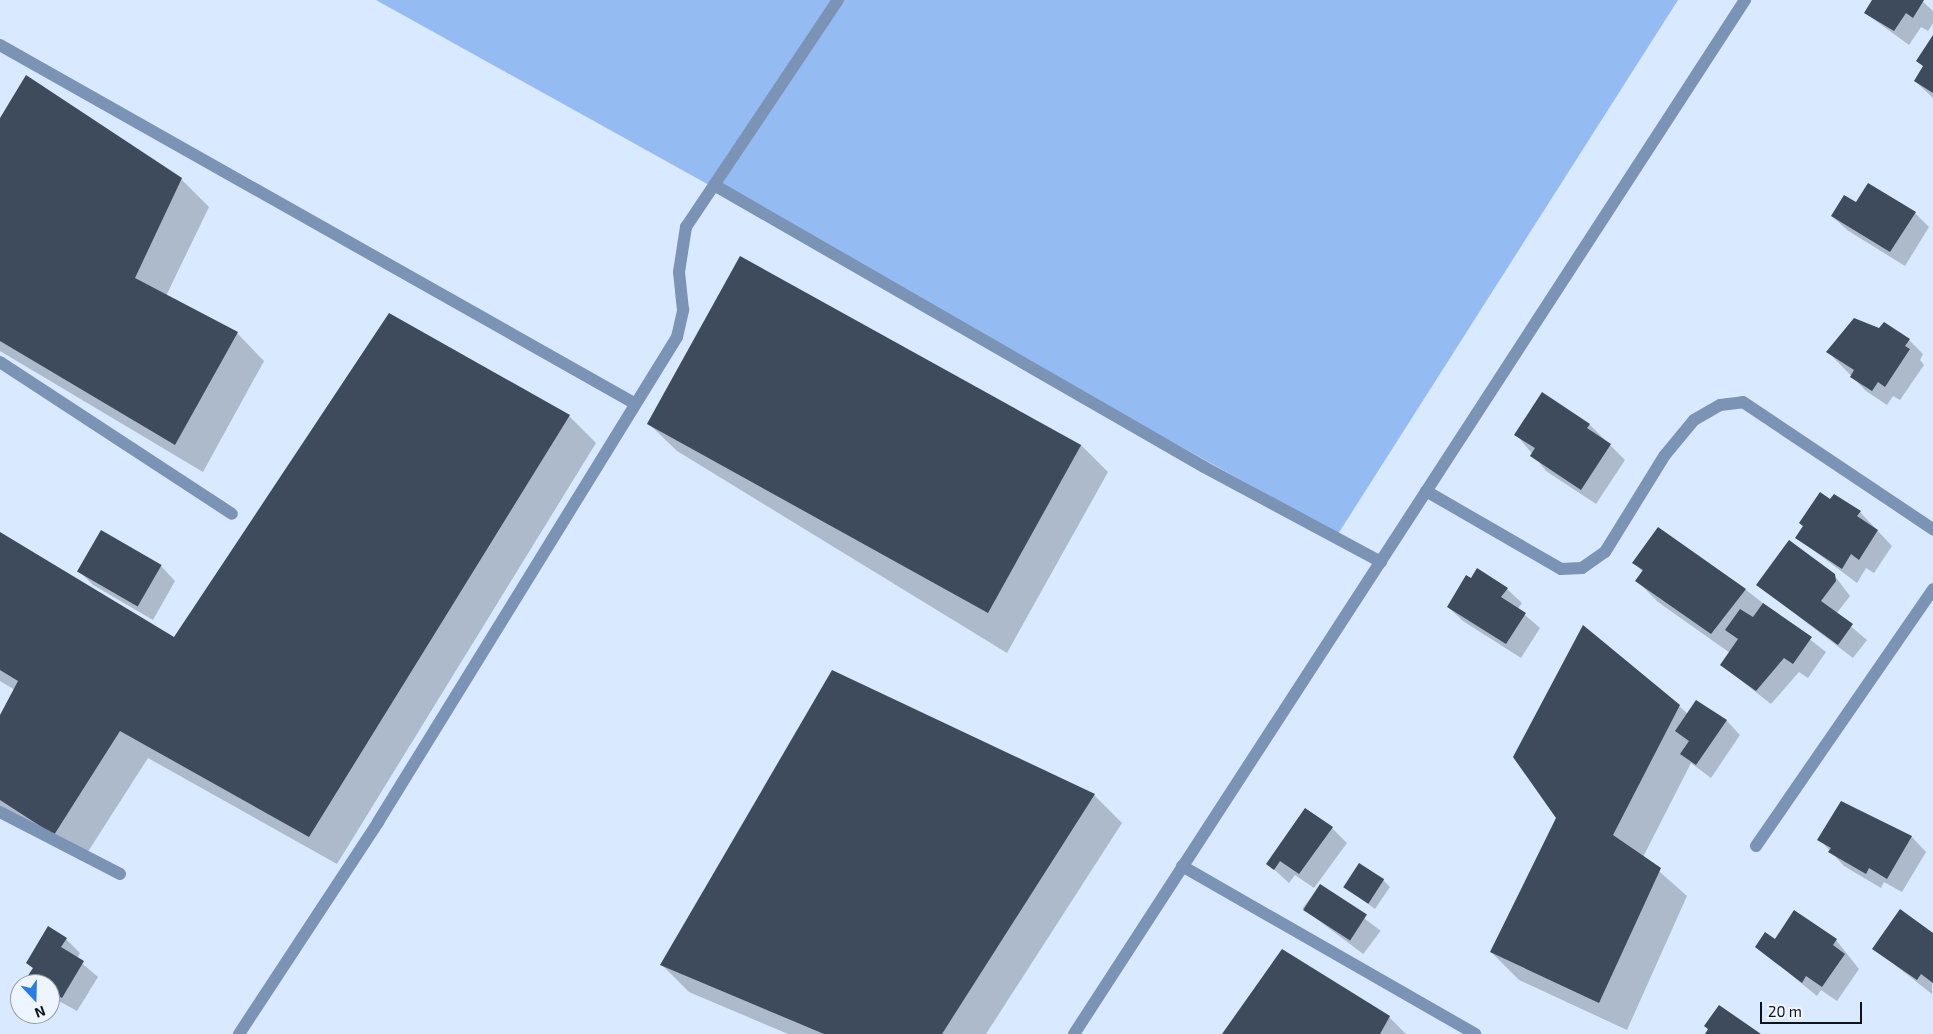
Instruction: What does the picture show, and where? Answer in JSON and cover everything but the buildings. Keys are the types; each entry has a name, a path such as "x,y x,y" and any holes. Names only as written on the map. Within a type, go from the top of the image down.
{"street":[{"path":"239,1034 378,822 634,403 678,337 683,310 679,272 686,227 838,0"},
{"path":"1074,1034 1745,0"},
{"path":"0,45 634,403"},
{"path":"714,185 1204,467 1381,562"},
{"path":"0,362 232,514"},
{"path":"1426,491 1561,569 1582,568 1605,552 1665,455 1694,420 1720,405 1743,402 1933,529"},
{"path":"1756,846 1933,589"},
{"path":"0,812 120,874"},
{"path":"1182,866 1475,1034"}],"shaded area":[{"path":"376,0 1678,0 1338,534"}]}
